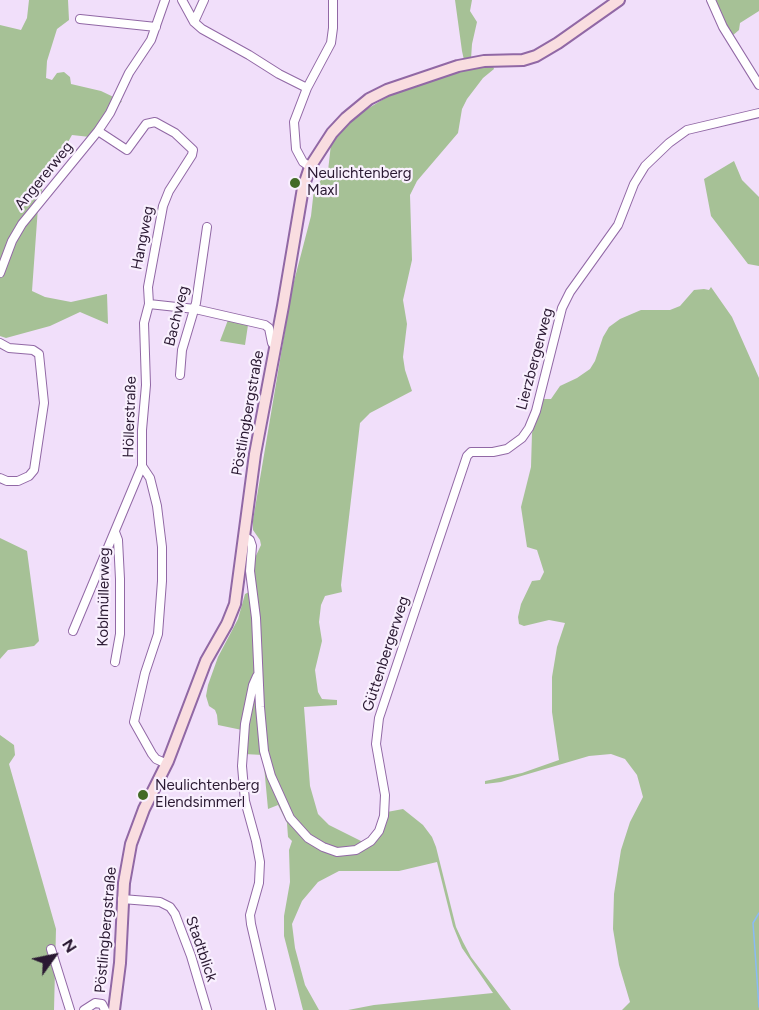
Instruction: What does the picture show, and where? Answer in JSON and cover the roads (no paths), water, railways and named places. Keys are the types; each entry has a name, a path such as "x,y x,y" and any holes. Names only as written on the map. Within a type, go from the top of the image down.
{"main road":[{"name":"Pöstlingbergstraße","path":"114,1010 120,963 126,868 131,844 144,809 167,764 206,661 233,611 255,454 303,188 310,167 322,147 346,118 361,105 378,95 458,66 477,62 523,60 536,56 619,0"}],"street":[{"name":"Angererweg","path":"0,273 12,241 22,224 98,131 129,73 151,40 165,0"},
{"path":"182,0 194,21 207,32 307,88"},
{"path":"194,21 204,0"},
{"path":"310,167 298,154 294,132 295,117 307,88 331,43 333,0"},
{"path":"711,0 723,27 759,85"},
{"path":"80,19 156,27"},
{"name":"Lierzbergerweg","path":"471,452 493,452 507,448 522,438 529,428 536,411 562,308 570,292 618,225 634,184 645,166 669,143 687,130 759,112"},
{"name":"Hangweg","path":"98,131 127,150 146,124 155,122 175,133 193,150 169,190 163,206 148,287 149,304"},
{"name":"Bachweg","path":"180,375 182,350 195,309 207,227"},
{"path":"149,304 195,309 267,326 271,342 276,346"},
{"name":"Höllerstraße","path":"149,304 144,323 146,385 142,466 150,478 156,498 162,547 162,581 158,634 139,694 134,724 156,759 167,764"},
{"path":"0,343 9,348 33,350 39,354 44,403 34,470 29,476 18,481 7,481 0,478"},
{"name":"Güttenbergerweg","path":"244,536 250,540 252,546 250,571 258,675 266,757 274,786 290,818 308,838 329,850 350,852 367,845 379,831 385,808 384,785 376,744 379,718 462,470 471,452"},
{"name":"Koblmüllerweg","path":"73,631 142,466"},
{"name":"Koblmüllerweg","path":"115,532 118,540 120,579 120,634 115,662"},
{"path":"258,675 253,685 245,724 242,766 245,801 260,862 258,883 250,915 251,924 271,1010"},
{"name":"Stadtblick","path":"124,899 160,902 170,907 175,914 191,956 207,1010"},
{"path":"51,949 70,1010"},
{"name":"Pöstlingbergstraße","path":"84,1010 95,1003 102,1004 105,1010"}],"waterway":[{"path":"759,913 753,923 759,1007"}],"place":[{"name":"Neulichtenberg Maxl","path":"295,183"},
{"name":"Neulichtenberg Elendsimmerl","path":"143,795"}]}
